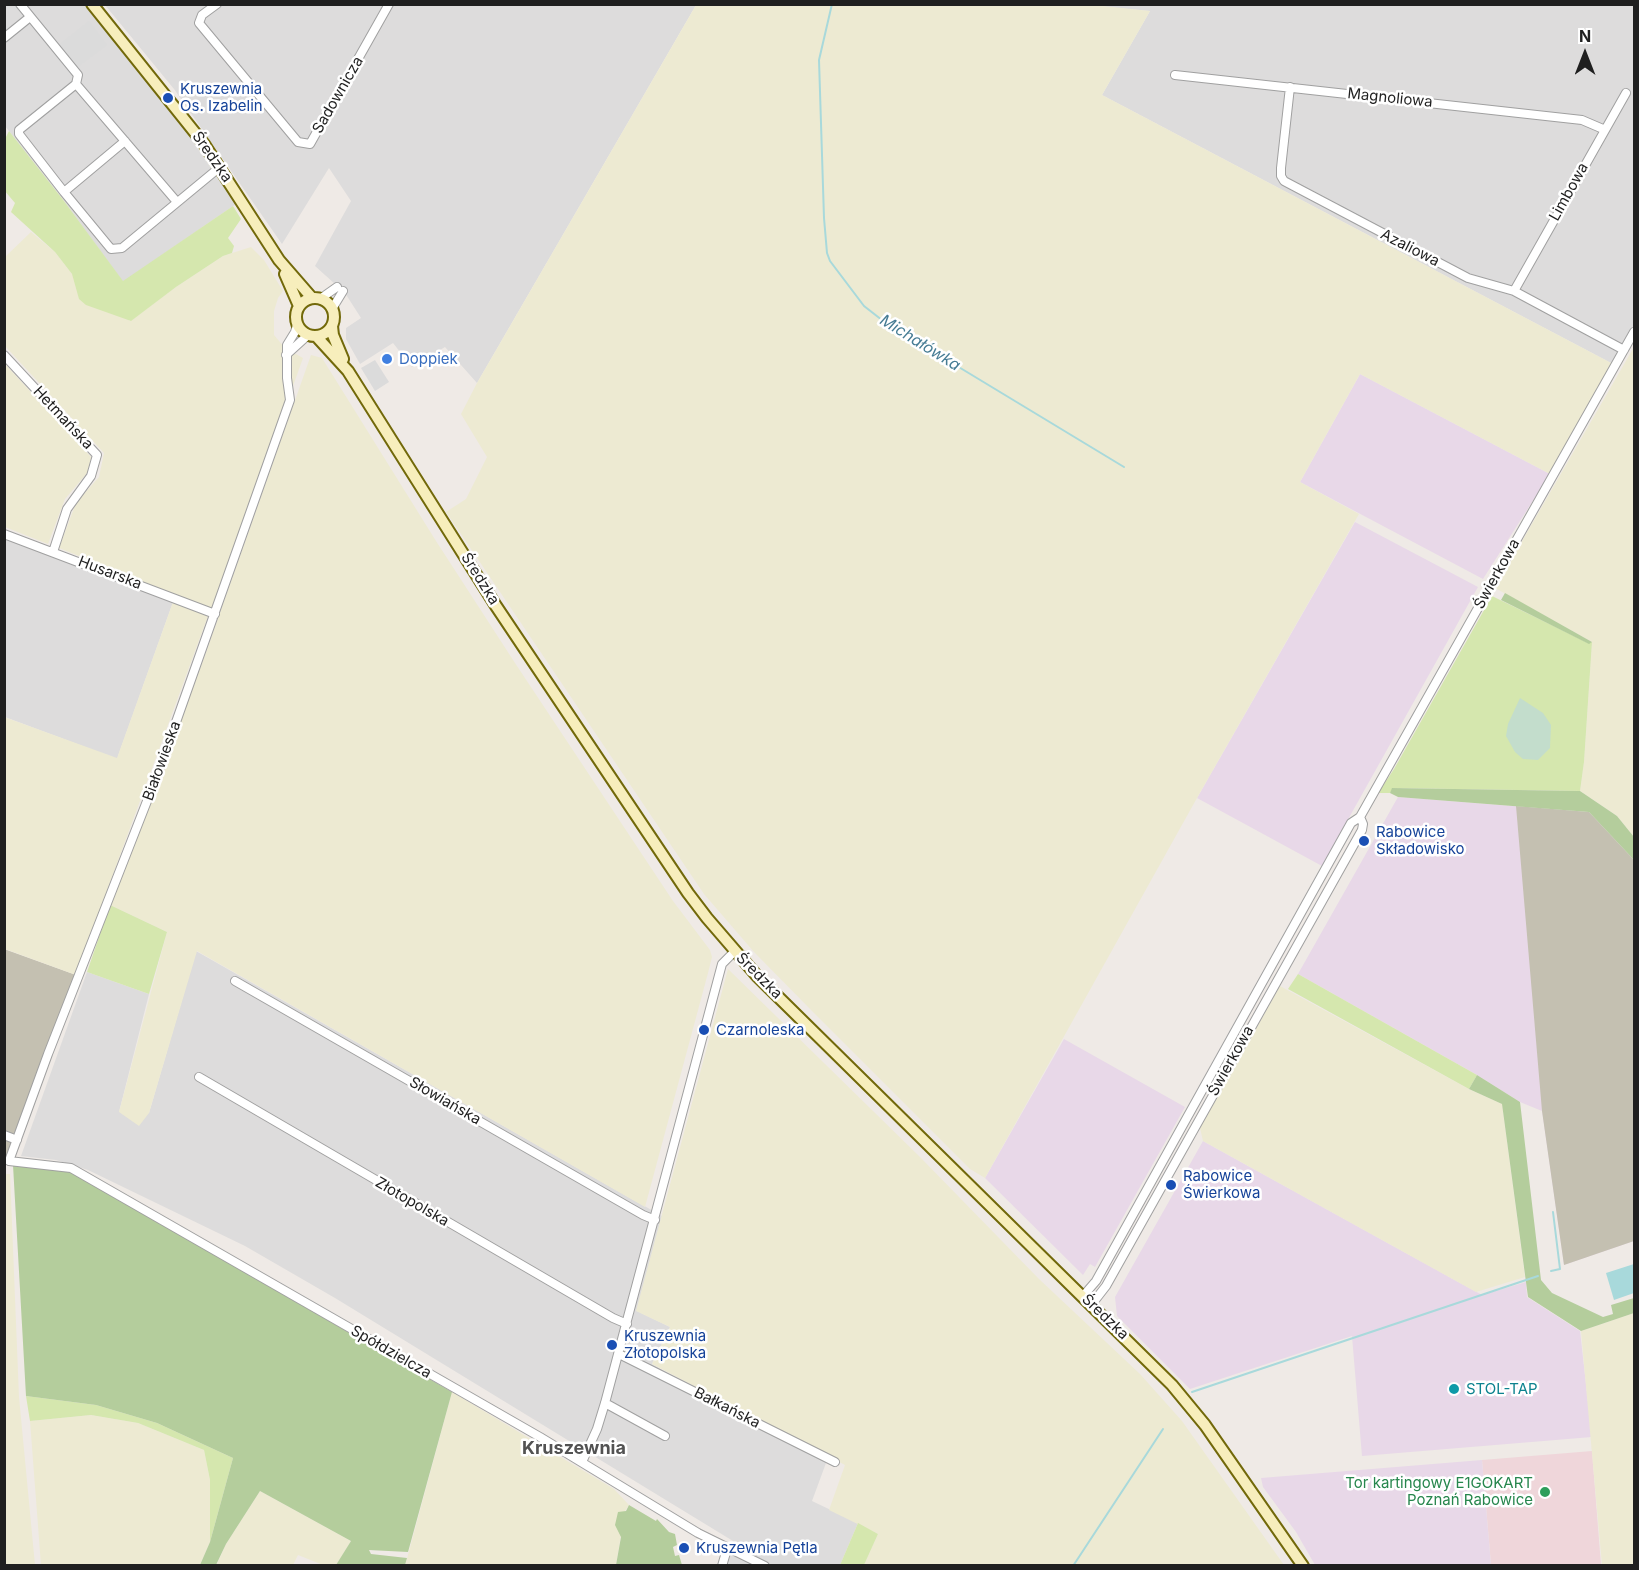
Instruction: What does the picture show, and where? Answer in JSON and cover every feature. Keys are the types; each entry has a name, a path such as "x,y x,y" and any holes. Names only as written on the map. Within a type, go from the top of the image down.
{"street":[{"path":"20,4 78,75 76,84 19,130 18,134 111,249 117,250 220,167"},
{"name":"Średzka","path":"92,4 177,108 220,167 279,260 299,306"},
{"name":"Sadownicza","path":"217,4 202,15 200,23 298,142 310,144 389,4"},
{"path":"4,38 30,17"},
{"name":"Magnoliowa","path":"1175,75 1582,120 1604,129"},
{"path":"76,84 177,202"},
{"name":"Azaliowa","path":"1290,87 1281,168 1284,181 1468,278 1514,291 1624,350"},
{"name":"Limbowa","path":"1514,291 1626,93"},
{"path":"64,192 125,141"},
{"name":"Średzka","path":"279,260 316,299"},
{"path":"312,336 301,331 297,325 296,315 299,306 305,301 340,289 332,309"},
{"path":"286,355 312,336 325,333 332,326 334,316 332,309 327,303 316,299"},
{"name":"Białowieska","path":"9,1161 48,1053 158,773 290,400 286,355 287,345 297,325"},
{"name":"Średzka","path":"332,326 336,344 348,371 496,606 688,893 734,952 1154,1366 1198,1416 1303,1566"},
{"name":"Świerkowa","path":"1087,1300 1352,823 1360,817 1635,332"},
{"name":"Średzka","path":"312,336 348,371"},
{"name":"Hetmańska","path":"4,355 98,455 91,476 67,509 53,552"},
{"name":"Husarska","path":"4,534 215,614"},
{"name":"Świerkowa","path":"1087,1300 1106,1286 1362,830 1363,824 1360,817"},
{"path":"582,1462 597,1430 619,1354 722,964 734,952"},
{"name":"Słowiańska","path":"236,981 655,1220"},
{"name":"Złotopolska","path":"199,1077 605,1314 627,1324"},
{"path":"4,1135 17,1140"},
{"name":"Spółdzielcza","path":"9,1161 70,1168 582,1462 698,1533 765,1566"},
{"name":"Bałkańska","path":"619,1354 835,1462"},
{"path":"605,1403 665,1436"},
{"path":"722,1566 727,1549"}],"shaded area":[{"path":"1084,4 1150,11 1102,95 1613,364 1550,474 1360,374 1300,482 1359,514 985,1178 970,1169 812,1011 754,952 704,894 446,512 466,499 487,457 461,414 696,5"},
{"path":"5,5 84,5 178,119 236,204 123,282 64,201 5,126"},
{"path":"105,5 696,5 477,383 445,347 412,367 393,343 360,364 346,339 346,328 361,318 345,293 315,266 351,201 329,168 282,244 174,89"},
{"path":"1084,5 1634,5 1634,329 1613,364 1102,95 1150,11"},
{"path":"89,21 107,45 74,70 56,47"},
{"path":"31,232 55,252 72,274 130,321 223,256 251,247 264,260 283,291 274,311 274,335 285,348 303,358 213,610 59,548 76,503 99,477 104,453 5,346 5,257"},
{"path":"1634,347 1634,837 1617,816 1580,791 1592,642 1495,588"},
{"path":"311,355 322,358 515,663 673,901 710,950 712,957 708,973 645,1207 197,951 149,1113 139,1126 119,1112 167,932 110,905 203,661"},
{"path":"375,360 389,382 375,391 361,368"},
{"path":"4,363 91,457 88,472 65,499 48,544 5,527"},
{"path":"1360,374 1550,474 1483,579 1300,482"},
{"path":"1355,522 1478,587 1322,866 1197,798"},
{"path":"4,537 173,602 117,759 5,717"},
{"path":"173,602 208,616 76,975 5,949 4,717 117,758"},
{"path":"1398,797 1589,812 1634,860 1634,1241 1564,1265 1542,1111 1520,1102 1477,1075 1298,974"},
{"path":"1516,806 1589,812 1634,860 1634,1241 1564,1265 1542,1111"},
{"path":"4,949 76,975 7,1156 4,1155"},
{"path":"196,951 662,1216 637,1311 670,1327 652,1364 826,1463 812,1501 858,1523 840,1565 727,1565 733,1541 335,1298 245,1246 88,1170 56,1160 21,1156 87,972 149,994 119,1112 149,1113"},
{"path":"728,969 920,1157 1039,1279 1140,1374 1182,1421 1284,1565 864,1565 878,1534 829,1510 845,1465 652,1364 670,1327 636,1311"},
{"path":"1280,986 1469,1089 1502,1104 1525,1277 1476,1292 1203,1141 1200,1128"},
{"path":"1064,1039 1185,1107 1095,1267 1090,1264 1083,1275 985,1178"},
{"path":"1203,1141 1482,1295 1526,1282 1527,1297 1580,1331 1592,1437 1362,1456 1352,1336 1190,1389 1117,1316 1115,1297"},
{"path":"5,1174 10,1174 19,1397 35,1565 5,1566"},
{"path":"1634,1313 1634,1565 1602,1565 1581,1331"},
{"path":"452,1392 614,1489 629,1505 625,1511 616,1565 405,1566"},
{"path":"91,1415 138,1423 204,1450 210,1480 210,1542 200,1565 41,1565 30,1421"},
{"path":"1592,1451 1601,1565 1491,1565 1482,1460"},
{"path":"1482,1460 1491,1565 1315,1565 1296,1532 1263,1487 1261,1478"},
{"path":"260,1491 351,1541 336,1565 323,1565 298,1555 293,1565 216,1566 226,1544"}],"green space":[{"path":"9,131 123,281 233,206 241,219 228,238 234,246 232,253 223,256 176,287 131,321 86,305 79,299 72,274 55,252 11,212 15,203 4,190 5,139"},
{"path":"1505,593 1592,642 1589,644 1501,600"},
{"path":"1492,596 1588,643 1592,642 1580,791 1393,788 1390,793 1378,793 1394,769"},
{"path":"1520,698 1543,713 1551,725 1550,748 1538,760 1523,759 1515,752 1506,736 1508,724"},
{"path":"1392,788 1580,791 1617,816 1634,837 1634,860 1589,812 1398,797 1390,793"},
{"path":"110,905 167,932 149,994 87,972"},
{"path":"1298,974 1477,1075 1469,1089 1288,989"},
{"path":"1477,1075 1520,1102 1541,1280 1552,1293 1603,1317 1613,1314 1611,1305 1634,1298 1634,1313 1581,1331 1528,1297 1502,1104 1469,1089"},
{"path":"13,1165 65,1170 76,1175 452,1392 408,1552 369,1550 371,1554 407,1558 405,1565 336,1565 351,1541 260,1491 226,1544 216,1565 200,1565 210,1542 233,1458 157,1423 96,1405 26,1396"},
{"path":"26,1396 96,1405 157,1423 233,1458 210,1542 210,1480 204,1450 138,1423 91,1415 30,1421"},
{"path":"629,1505 656,1521 657,1519 669,1532 675,1534 677,1545 673,1547 675,1556 679,1555 682,1565 616,1565 621,1537 615,1525 618,1512 626,1511"},
{"path":"858,1523 878,1534 864,1565 840,1565"}],"water":[{"path":"1634,1264 1634,1293 1614,1300 1606,1273"}],"waterway":[{"name":"Michałówka","path":"832,4 819,60 824,218 827,253 830,261 864,306 896,331 1124,467"},
{"path":"1551,1271 1560,1269 1553,1212"},
{"path":"1192,1392 1538,1276"},
{"path":"1073,1566 1163,1429"}],"place":[{"name":"Kruszewnia Os. Izabelin","path":"168,98"},
{"name":"Doppiek","path":"387,359"},
{"name":"Rabowice Składowisko","path":"1364,841"},
{"name":"Czarnoleska","path":"704,1030"},
{"name":"Rabowice Świerkowa","path":"1171,1185"},
{"name":"Kruszewnia Złotopolska","path":"612,1345"},
{"name":"STOL-TAP","path":"1454,1389"},
{"name":"Tor kartingowy E1GOKART Poznań Rabowice","path":"1545,1492"},
{"name":"Kruszewnia Pętla","path":"684,1548"}],"district":[{"name":"Kruszewnia","path":"574,1449"}]}
